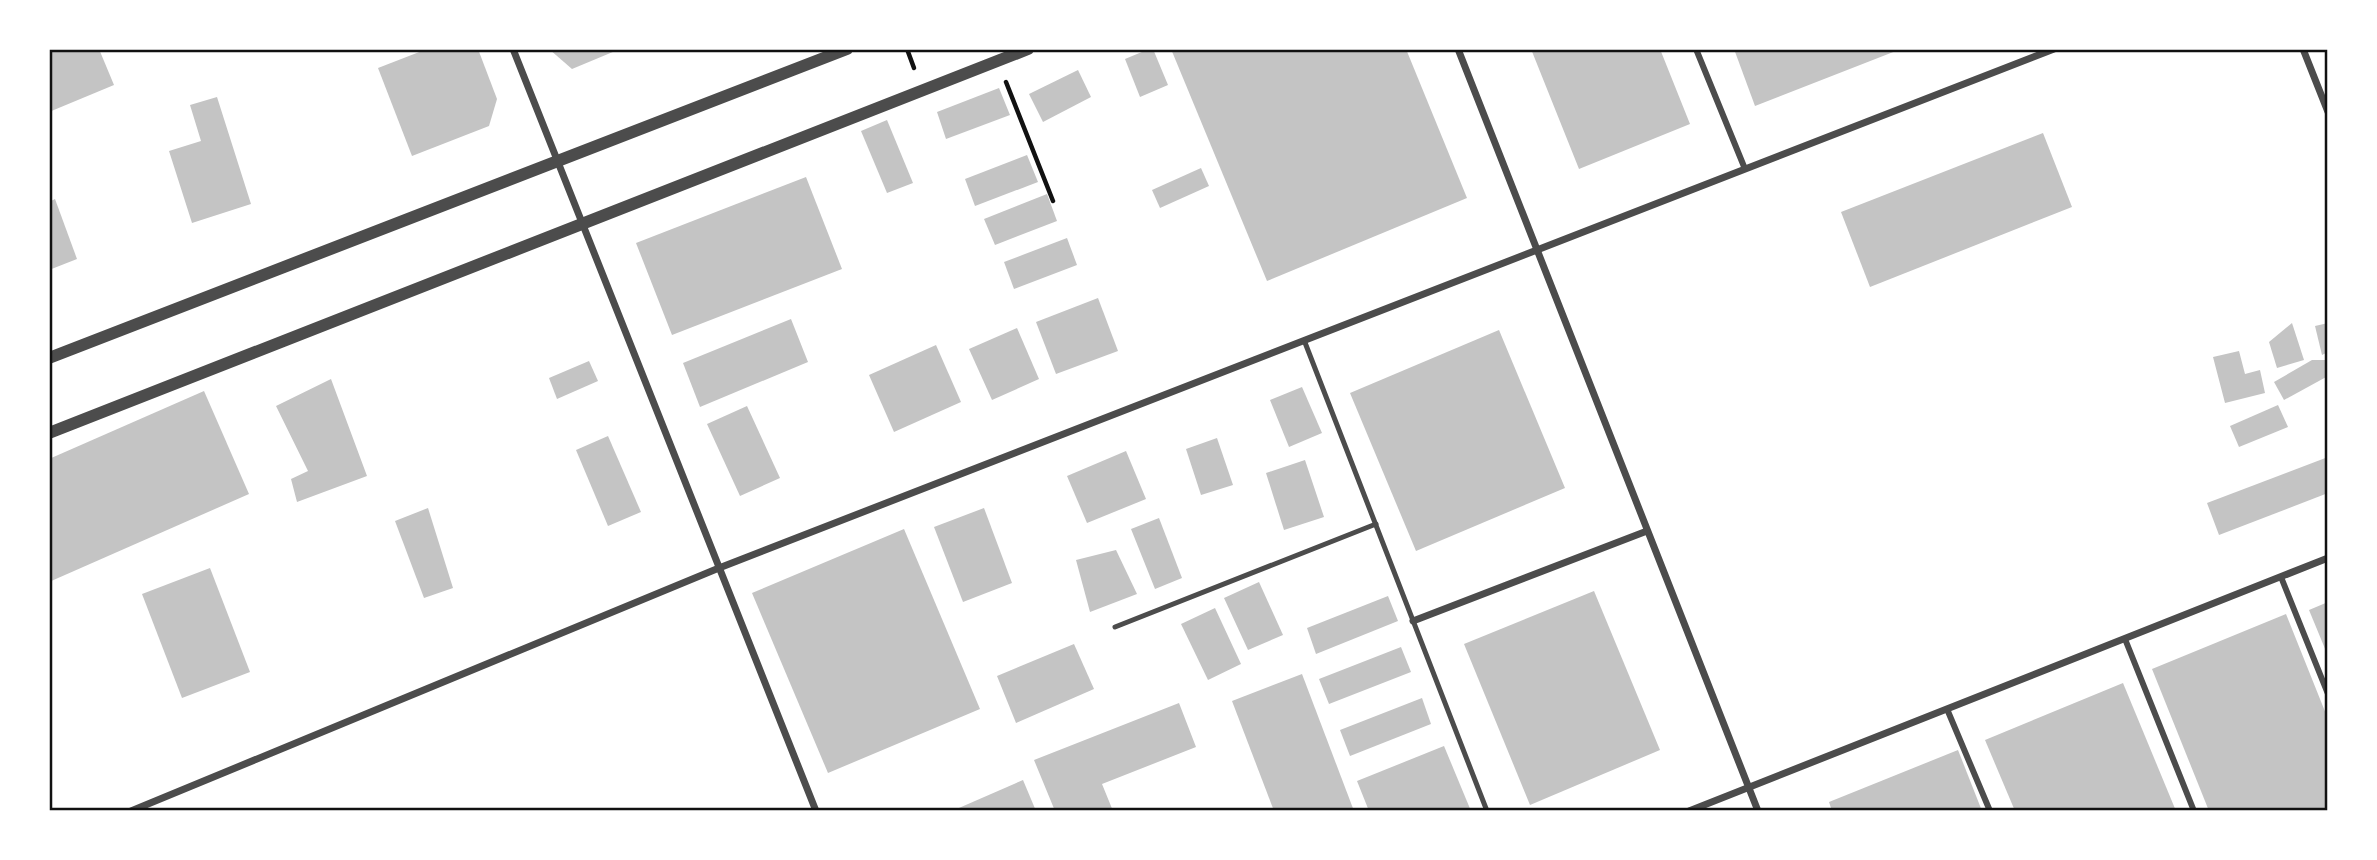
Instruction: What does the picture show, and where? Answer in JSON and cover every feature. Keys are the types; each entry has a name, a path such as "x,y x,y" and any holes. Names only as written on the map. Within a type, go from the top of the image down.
{"street":[{"path":"513,49 816,811"},
{"path":"49,358 847,49"},
{"path":"49,433 1028,49"},
{"path":"1458,49 1758,811"},
{"path":"1696,49 1745,169"},
{"path":"131,811 719,568 2054,49"},
{"path":"2303,49 2328,113"},
{"path":"1413,621 1647,531"},
{"path":"1689,811 2328,558"},
{"path":"2281,577 2328,694"},
{"path":"2125,639 2194,811"},
{"path":"1947,709 1990,811"}],"lane":[{"path":"1304,340 1488,811"},
{"path":"1115,627 1376,524"}],"path":[{"path":"998,62 1053,201"}],"building":[{"path":"49,49 99,49 114,85 49,112"},
{"path":"427,49 478,49 497,99 489,126 412,156 378,68"},
{"path":"549,49 620,49 572,69"},
{"path":"1153,49 1168,85 1140,97 1125,59"},
{"path":"1171,49 1406,49 1467,198 1267,281"},
{"path":"1531,49 1660,49 1690,124 1579,169"},
{"path":"1734,49 1901,49 1755,106"},
{"path":"1078,70 1091,97 1043,122 1029,94"},
{"path":"999,88 1010,115 946,139 937,112"},
{"path":"217,97 251,204 192,223 169,151 201,141 190,105"},
{"path":"887,120 913,183 887,193 861,131"},
{"path":"2043,133 2072,207 1870,287 1841,212"},
{"path":"1027,155 1038,182 975,206 965,179"},
{"path":"1201,168 1209,186 1160,208 1152,190"},
{"path":"806,177 842,269 672,335 636,243"},
{"path":"1047,194 1057,221 995,245 984,219"},
{"path":"55,199 77,259 49,270 49,202"},
{"path":"1067,238 1077,265 1014,289 1004,262"},
{"path":"1098,298 1118,351 1056,374 1036,322"},
{"path":"791,319 808,362 700,407 683,363"},
{"path":"2292,323 2304,360 2277,368 2269,342"},
{"path":"2328,323 2328,352 2322,355 2315,326"},
{"path":"1017,328 1039,379 992,400 969,349"},
{"path":"1499,330 1565,488 1416,551 1350,393"},
{"path":"936,345 961,402 894,432 869,375"},
{"path":"2239,351 2245,374 2260,370 2265,393 2225,403 2213,357"},
{"path":"2312,360 2328,360 2328,376 2284,400 2274,382"},
{"path":"589,361 598,381 557,399 549,378"},
{"path":"331,379 367,476 297,502 291,479 308,471 276,406"},
{"path":"1302,387 1322,433 1289,447 1270,400"},
{"path":"204,391 249,494 49,582 49,459"},
{"path":"2278,405 2288,427 2239,447 2230,426"},
{"path":"747,406 780,478 740,496 707,424"},
{"path":"608,436 641,512 608,526 576,450"},
{"path":"1217,438 1233,485 1201,495 1186,449"},
{"path":"1126,451 1146,499 1087,523 1067,476"},
{"path":"2328,457 2328,493 2219,535 2207,503"},
{"path":"1305,460 1324,517 1284,530 1266,473"},
{"path":"428,508 453,588 424,598 395,521"},
{"path":"984,508 1012,583 963,602 934,527"},
{"path":"1159,518 1182,578 1155,589 1131,529"},
{"path":"904,529 980,709 828,773 752,593"},
{"path":"1116,550 1137,594 1090,612 1076,560"},
{"path":"210,568 250,672 182,698 142,594"},
{"path":"1259,582 1283,635 1248,650 1224,598"},
{"path":"1594,591 1660,750 1530,805 1464,644"},
{"path":"1388,596 1398,621 1316,654 1307,628"},
{"path":"2328,602 2328,656 2309,610"},
{"path":"1215,608 1241,664 1208,680 1181,624"},
{"path":"2286,614 2328,719 2328,811 2209,811 2152,669"},
{"path":"1074,644 1094,689 1016,723 997,676"},
{"path":"1401,647 1411,672 1329,704 1319,679"},
{"path":"1302,674 1354,811 1274,811 1232,701"},
{"path":"2123,683 2176,811 2015,811 1985,740"},
{"path":"1422,698 1431,724 1350,756 1340,730"},
{"path":"1179,703 1196,747 1102,784 1113,811 1055,811 1034,760"},
{"path":"1444,746 1471,811 1369,811 1357,781"},
{"path":"1958,750 1982,811 1832,811 1829,802"},
{"path":"1023,780 1036,811 952,811"}]}
